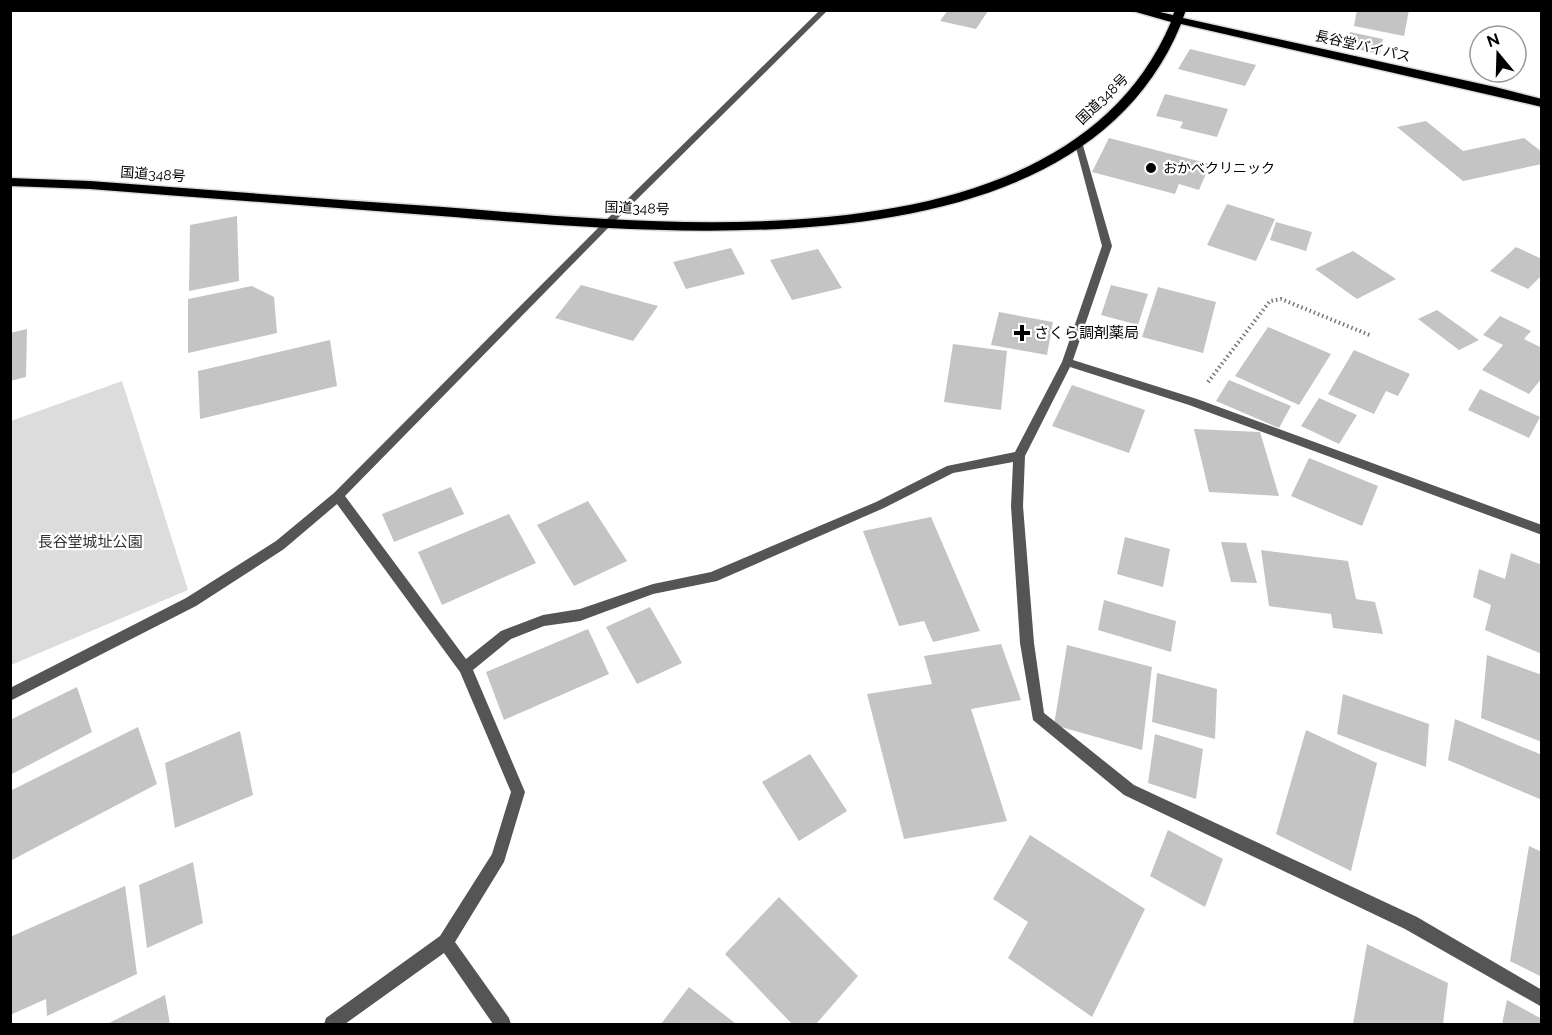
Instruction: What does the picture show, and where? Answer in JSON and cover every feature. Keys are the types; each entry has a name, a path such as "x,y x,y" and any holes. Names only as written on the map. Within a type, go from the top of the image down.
{"highway":[{"name":"長谷堂バイパス","path":"1134,10 1179,15 1542,103"},
{"name":"国道348号","path":"10,182 90,185 607,224 788,225 879,215 958,197 1020,175 1079,144 1136,92 1164,51 1179,15"}],"lane":[{"path":"10,695 191,602 280,545 338,496 607,224 825,10"},
{"path":"1079,144 1107,246 1067,362 1019,456 1017,506 1027,643 1038,716 1130,790 1411,923 1542,999"},
{"path":"1067,362 1193,402 1542,530"},
{"path":"465,668 506,635 543,621 580,615 653,589 713,577 880,505 951,469 1019,456"},
{"path":"332,1024 446,942 499,857 518,792 465,668 338,496"},
{"path":"446,942 503,1024"}],"path":[{"path":"1193,402 1270,302 1281,299 1372,336"}],"green space":[{"name":"長谷堂城址公園","path":"122,381 188,590 11,665 11,421"}],"building":[{"path":"948,10 988,11 976,29 940,21"},
{"path":"1357,10 1409,10 1404,36 1354,26"},
{"path":"1350,32 1383,39 1380,54 1346,47"},
{"path":"1190,49 1256,65 1245,86 1178,69"},
{"path":"1165,94 1228,109 1217,137 1180,128 1183,122 1156,116"},
{"path":"1426,121 1463,151 1524,138 1542,152 1542,164 1463,181 1397,127"},
{"name":"おかべクリニック","path":"1109,138 1210,164 1199,190 1179,184 1175,194 1092,172"},
{"path":"1227,204 1275,219 1256,261 1207,245"},
{"path":"237,216 239,281 189,291 190,225"},
{"path":"1276,222 1312,232 1306,251 1270,240"},
{"path":"1516,247 1542,259 1542,275 1528,289 1490,271"},
{"path":"731,248 745,274 686,289 673,262"},
{"path":"818,249 842,288 792,300 770,260"},
{"path":"1353,251 1396,279 1357,299 1315,269"},
{"path":"581,285 658,306 633,341 555,318"},
{"path":"1111,285 1148,294 1138,325 1101,315"},
{"path":"252,286 274,297 277,333 188,353 188,299"},
{"path":"1158,287 1216,302 1203,353 1142,337"},
{"path":"1437,310 1479,340 1459,350 1418,319"},
{"name":"さくら調剤薬局","path":"999,312 1053,322 1047,355 991,345"},
{"path":"1500,316 1531,331 1524,339 1542,348 1542,378 1529,394 1482,370 1503,345 1483,335"},
{"path":"1268,327 1331,354 1299,405 1235,376"},
{"path":"27,329 26,377 10,381 10,333"},
{"path":"330,340 337,386 200,419 198,371"},
{"path":"953,344 1007,351 1001,410 944,402"},
{"path":"1354,350 1410,374 1398,396 1386,391 1374,414 1328,394"},
{"path":"1229,380 1291,406 1279,428 1216,401"},
{"path":"1072,385 1145,410 1129,453 1052,426"},
{"path":"1480,389 1540,417 1529,438 1468,410"},
{"path":"1319,398 1357,415 1339,444 1301,426"},
{"path":"1194,429 1260,432 1279,496 1209,492"},
{"path":"1309,458 1378,486 1362,526 1291,496"},
{"path":"451,487 464,514 394,542 382,514"},
{"path":"588,501 627,561 574,586 537,525"},
{"path":"509,514 536,563 442,605 418,552"},
{"path":"931,517 980,631 933,642 924,621 899,626 863,531"},
{"path":"1125,537 1170,549 1163,587 1117,574"},
{"path":"1221,542 1246,543 1257,583 1231,582"},
{"path":"1261,550 1348,561 1356,599 1375,602 1383,634 1333,628 1331,614 1269,606"},
{"path":"1511,553 1542,565 1542,654 1485,630 1491,605 1473,597 1479,569 1505,579"},
{"path":"1104,600 1176,621 1171,652 1098,630"},
{"path":"650,607 682,663 637,684 606,627"},
{"path":"588,629 609,674 504,720 486,672"},
{"path":"1001,644 1021,700 971,709 1007,821 904,839 867,694 932,684 924,656"},
{"path":"1067,645 1152,667 1142,750 1054,725"},
{"path":"1487,655 1542,675 1542,742 1481,718"},
{"path":"1157,673 1217,689 1215,739 1152,722"},
{"path":"77,687 92,732 10,775 10,720"},
{"path":"1343,694 1429,724 1426,767 1337,734"},
{"path":"1455,719 1542,755 1542,800 1448,760"},
{"path":"138,727 157,784 10,861 10,791"},
{"path":"1306,730 1377,763 1351,871 1276,834"},
{"path":"240,731 253,795 175,828 165,763"},
{"path":"1155,734 1203,749 1196,799 1148,783"},
{"path":"810,754 847,811 799,841 762,782"},
{"path":"1168,830 1223,859 1205,907 1150,876"},
{"path":"1030,835 1145,909 1092,1017 1008,958 1028,922 993,899"},
{"path":"1529,846 1542,852 1542,977 1510,961"},
{"path":"193,862 203,923 147,948 139,885"},
{"path":"125,886 137,974 47,1016 46,999 10,1015 10,937"},
{"path":"779,897 858,976 816,1024 792,1024 725,954"},
{"path":"1367,944 1448,983 1443,1024 1353,1024"},
{"path":"689,987 736,1024 661,1024"},
{"path":"165,995 170,1024 107,1024"},
{"path":"1507,1000 1542,1019 1542,1024 1502,1024"}],"place":[{"name":"おかべクリニック","path":"1151,168"},
{"name":"さくら調剤薬局","path":"1022,333"}]}
